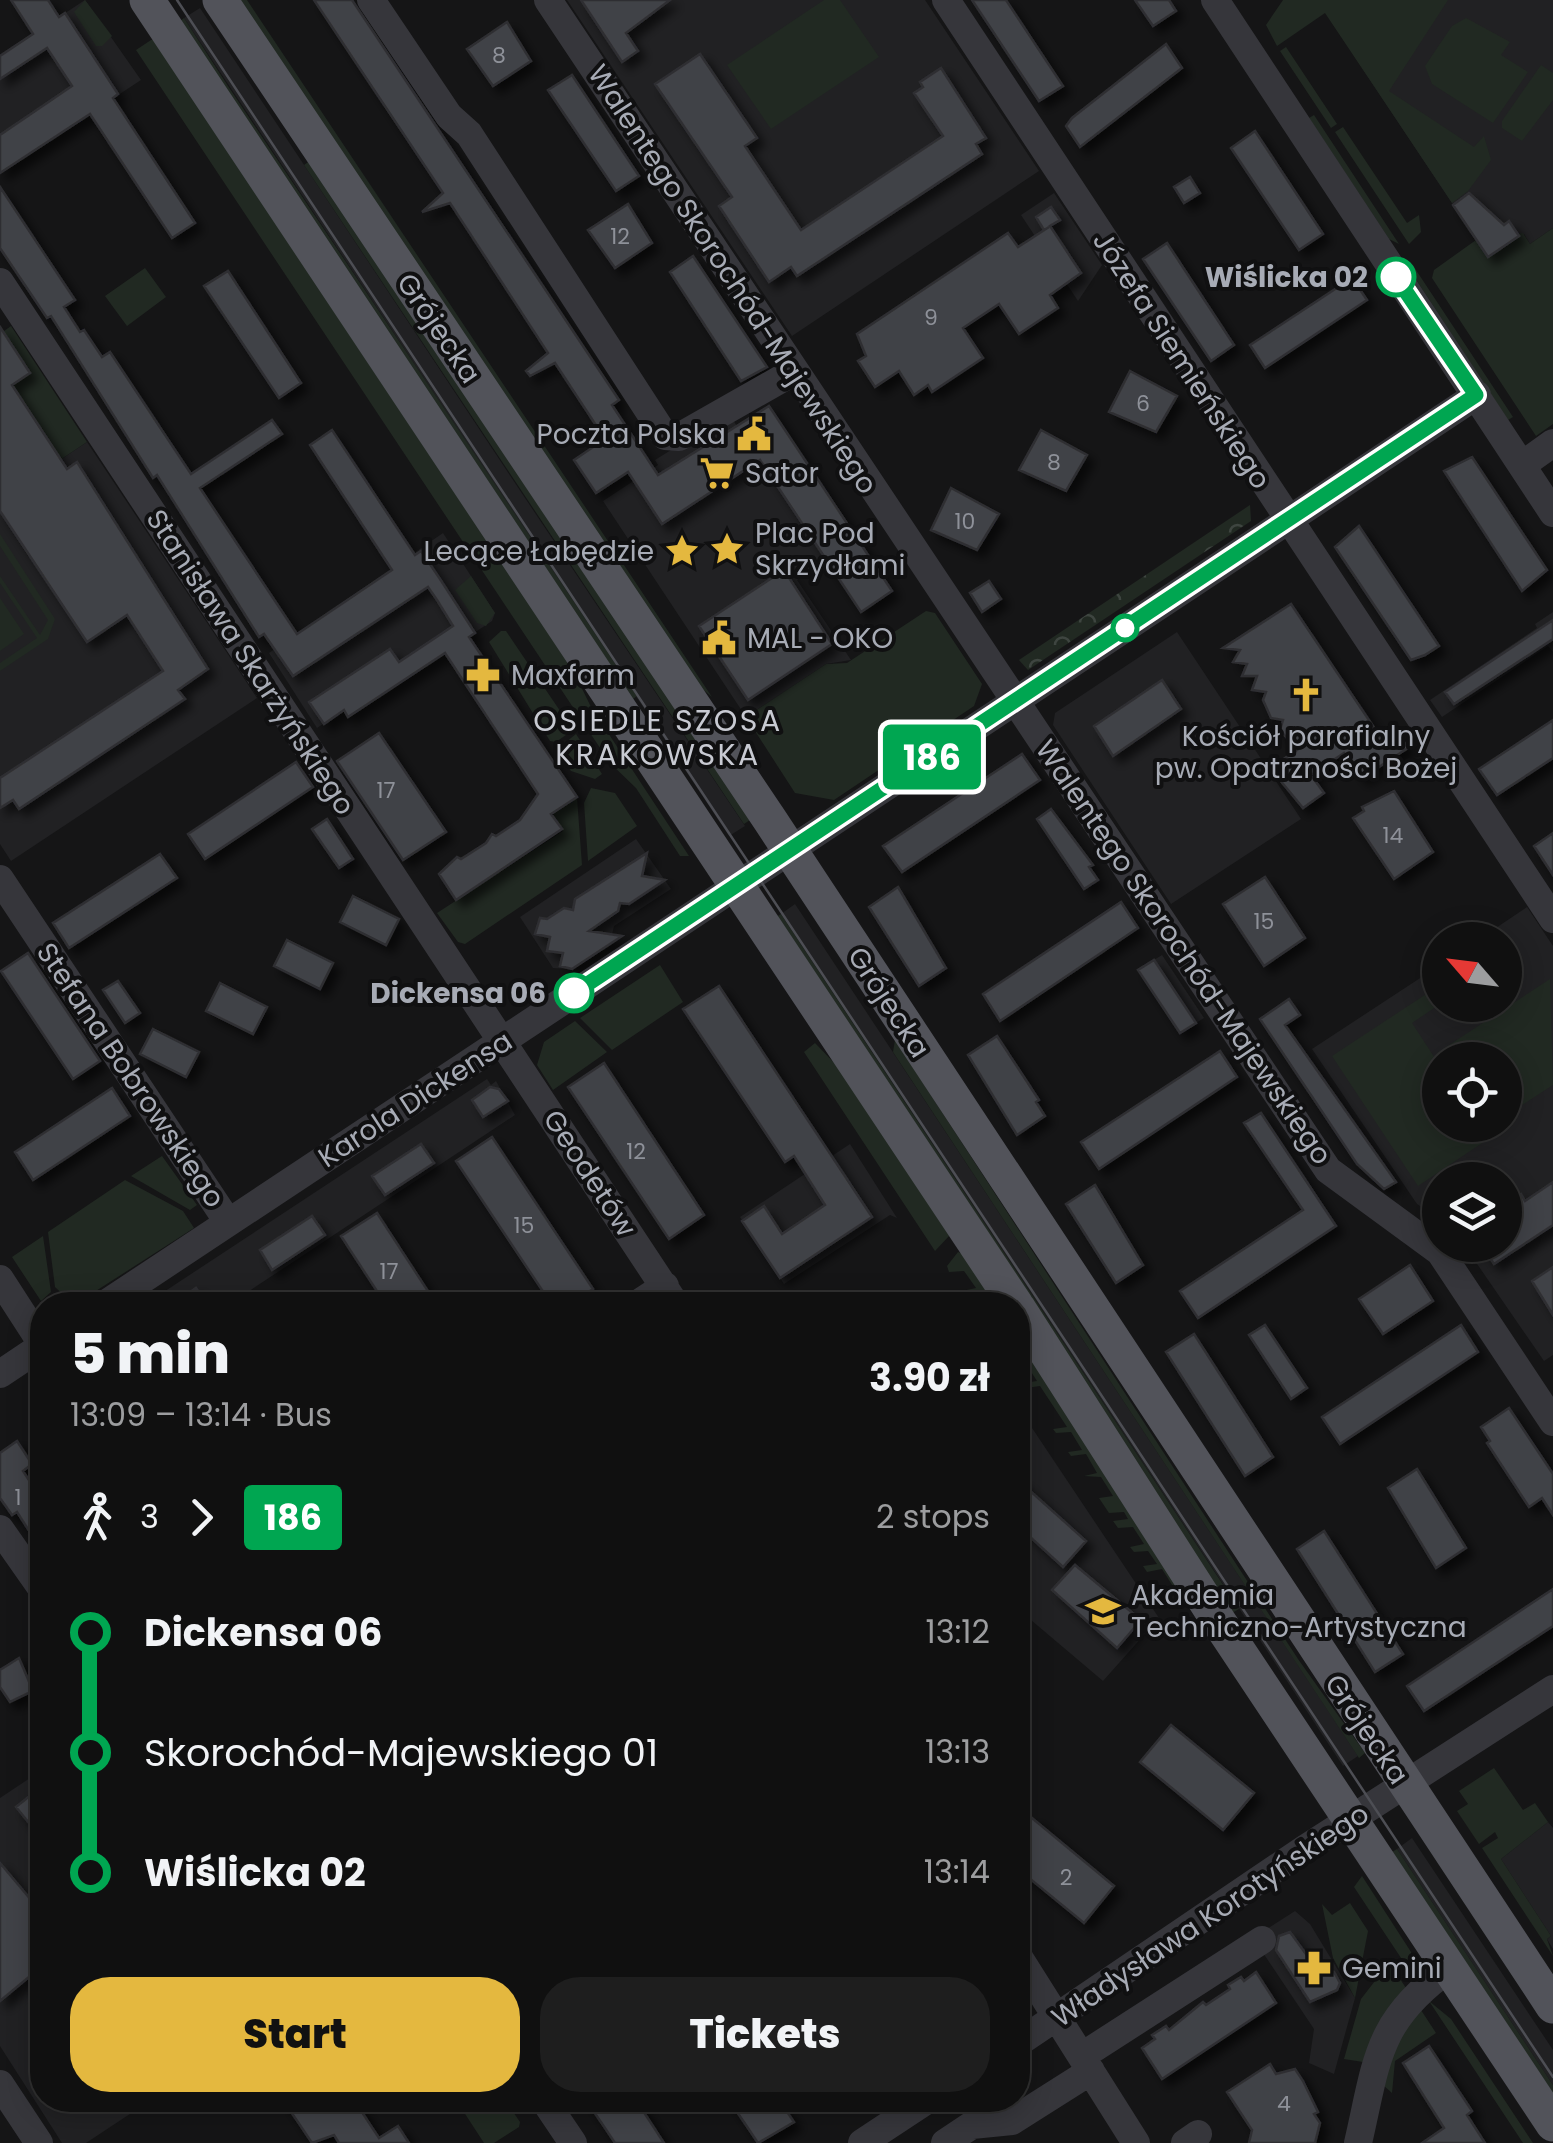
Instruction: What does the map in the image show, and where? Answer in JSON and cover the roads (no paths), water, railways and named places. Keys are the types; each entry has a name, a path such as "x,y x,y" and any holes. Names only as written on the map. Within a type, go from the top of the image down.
{"main road":[{"path":"147,0 1008,1292"},
{"name":"Grójecka","path":"220,0 790,850 1553,2006"},
{"path":"1030,1326 1350,1820 1553,2124"}],"street":[{"path":"370,0 449,116 468,134 665,436 680,437 795,371"},
{"name":"Walentego Skorochód-Majewskiego","path":"548,0 1328,1170 1440,1252 1553,1422"},
{"name":"Józefa Siemieńskiego","path":"946,0 1553,919"},
{"path":"1220,2 1553,513"},
{"name":"Stanisława Skarżyńskiego","path":"0,282 503,1041"},
{"name":"Karola Dickensa","path":"123,1292 1476,395"},
{"path":"1522,465 1553,443"},
{"name":"Stefana Bobrowskiego","path":"0,879 228,1222"},
{"name":"Geodetów","path":"503,1041 667,1292"},
{"path":"0,1279 30,1325"},
{"path":"0,1374 30,1353"},
{"path":"0,1528 30,1572"},
{"name":"Władysława Korotyńskiego","path":"1030,2035 1553,1689"},
{"path":"1030,2107 1262,1940"},
{"path":"1358,2143 1387,2030 1417,1992 1450,1968"},
{"path":"1030,1974 1136,2143"},
{"path":"0,2084 39,2143"},
{"path":"552,2112 573,2143"},
{"path":"862,2143 909,2112"},
{"path":"945,2143 972,2124 1012,2121 1024,2112"}],"tram line":[{"path":"177,0 1553,2077"}],"place":[{"name":"Wiślicka 02","path":"1396,277"},
{"name":"Poczta Polska","path":"754,434"},
{"name":"Sator","path":"717,473"},
{"name":"Plac Pod Skrzydłami","path":"727,549"},
{"name":"Lecące Łabędzie","path":"682,551"},
{"name":"MAL - OKO","path":"719,638"},
{"name":"Maxfarm","path":"483,675"},
{"name":"Kościół parafialny pw. Opatrzności Bożej","path":"1306,695"},
{"name":"Dickensa 06","path":"574,993"},
{"name":"Akademia Techniczno-Artystyczna","path":"1103,1611"},
{"name":"Gemini","path":"1314,1968"}],"district":[{"name":"OSIEDLE SZOSA KRAKOWSKA","path":"658,738"}]}
